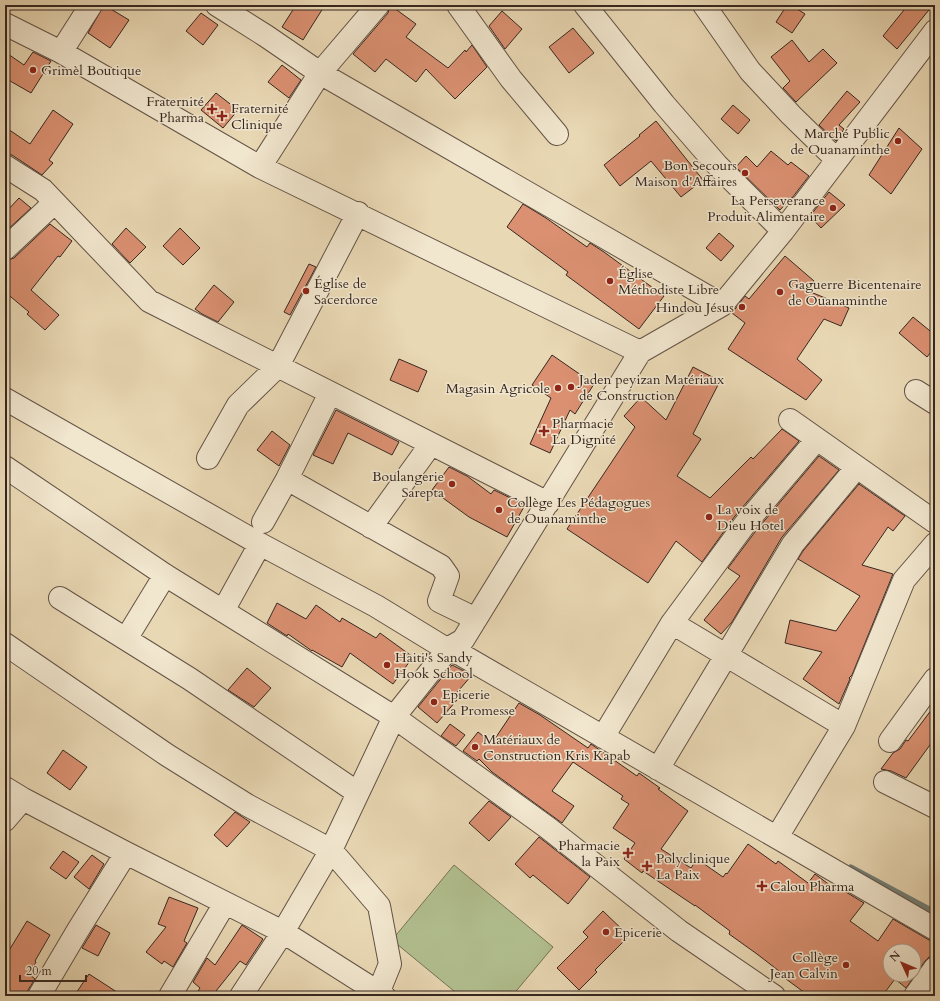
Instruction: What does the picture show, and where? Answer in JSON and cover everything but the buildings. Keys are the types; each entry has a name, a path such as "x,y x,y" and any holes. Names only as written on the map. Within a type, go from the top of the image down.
{"street":[{"path":"61,52 91,5"},
{"path":"217,5 320,73 722,305"},
{"path":"260,166 320,73 378,5"},
{"path":"458,5 511,79 557,134"},
{"path":"585,5 664,104 716,165 783,231"},
{"path":"704,5 750,71 791,116 837,160"},
{"path":"5,24 61,52 260,166 640,352"},
{"path":"241,996 283,932 331,850 394,717 476,619 640,352 722,305 783,231 935,32"},
{"path":"5,166 43,190 150,301 548,503"},
{"path":"5,249 54,203"},
{"path":"208,458 238,405 278,366 358,213"},
{"path":"916,391 935,403"},
{"path":"263,522 287,479 330,393"},
{"path":"5,399 260,544 453,646 460,654 935,929"},
{"path":"790,420 935,522"},
{"path":"603,737 672,623 745,524 817,439"},
{"path":"371,527 431,444"},
{"path":"5,467 165,575 394,717 548,828 679,931 774,996"},
{"path":"658,769 793,544 857,467"},
{"path":"287,479 441,566 448,576 439,601 476,619"},
{"path":"223,611 260,544"},
{"path":"777,837 844,726 904,580 935,544"},
{"path":"126,639 165,575"},
{"path":"60,598 190,679 358,793"},
{"path":"672,623 844,726"},
{"path":"5,644 167,755 247,805 331,850 379,906 390,964 380,995 283,932 126,853 14,794 5,820"},
{"path":"890,741 935,679"},
{"path":"885,782 935,807"},
{"path":"39,996 126,853"},
{"path":"170,996 225,903"},
{"path":"915,996 935,968"}],"green space":[{"path":"454,865 553,947 512,996 460,996 392,940"}],"waterway":[{"path":"851,868 935,913"}],"place":[{"name":"Grimèl Boutique","path":"33,70"},
{"name":"Fraternité Pharma","path":"212,109"},
{"name":"Fraternité Clinique","path":"222,116"},
{"name":"Marché Public de Ouanaminthe","path":"898,141"},
{"name":"Bon Secours Maison d'Affaires","path":"745,173"},
{"name":"La Perseverance Produit Alimentaire","path":"833,208"},
{"name":"Église Méthodiste Libre","path":"610,281"},
{"name":"Église de Sacerdorce","path":"306,291"},
{"name":"Gaguerre Bicentenaire de Ouanaminthe","path":"780,292"},
{"name":"Hindou Jésus","path":"742,307"},
{"name":"Jaden peyizan Matériaux de Construction","path":"571,387"},
{"name":"Magasin Agricole","path":"558,388"},
{"name":"Pharmacie La Dignité","path":"544,431"},
{"name":"Boulangerie Sarepta","path":"452,484"},
{"name":"Collège Les Pédagogues de Ouanaminthe","path":"499,510"},
{"name":"La voix de Dieu Hotel","path":"709,517"},
{"name":"Haiti's Sandy Hook School","path":"387,665"},
{"name":"Epicerie La Promesse","path":"434,702"},
{"name":"Matériaux de Construction Kris Kapab","path":"475,747"},
{"name":"Pharmacie la Paix","path":"628,853"},
{"name":"Polyclinique La Paix","path":"647,866"},
{"name":"Calou Pharma","path":"762,886"},
{"name":"Epicerie","path":"606,932"},
{"name":"Collège Jean Calvin","path":"846,965"}]}
